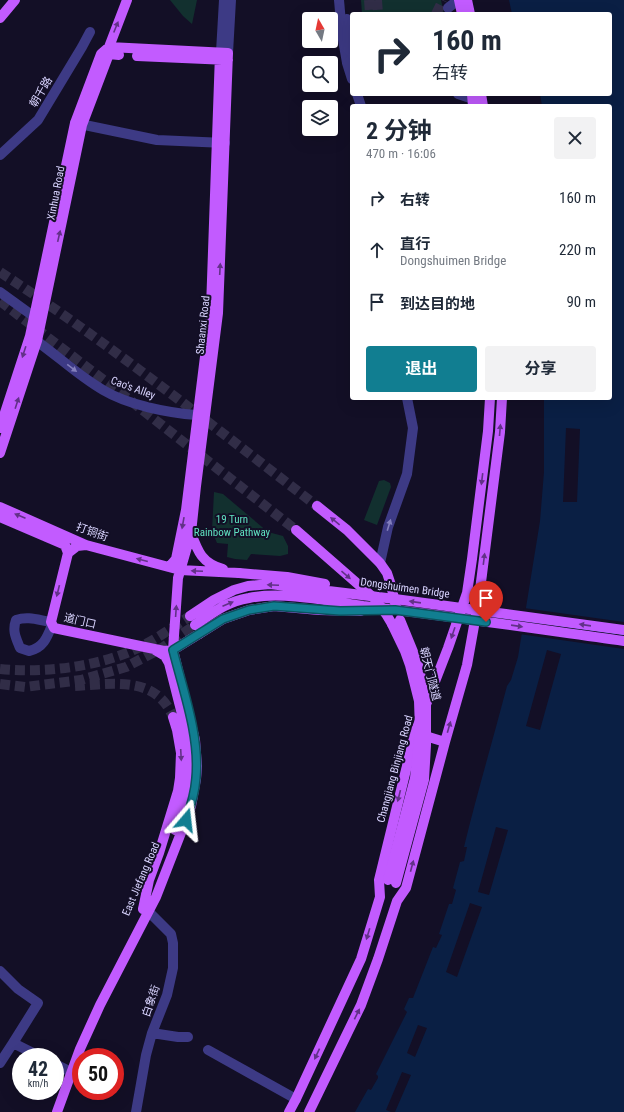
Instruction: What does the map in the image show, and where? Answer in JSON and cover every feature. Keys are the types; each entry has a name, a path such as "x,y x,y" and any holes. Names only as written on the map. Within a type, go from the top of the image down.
{"main road":[{"path":"0,18 15,0"},
{"name":"Xinhua Road","path":"0,453 38,320 78,124 101,54 109,50 127,0"},
{"path":"459,0 462,12"},
{"path":"467,0 470,12"},
{"path":"109,50 224,56"},
{"name":"Shaanxi Road","path":"173,650 178,578 186,555 191,533 218,313 224,56"},
{"name":"Shaanxi Road","path":"169,567 176,559 186,510 211,308 222,143"},
{"name":"Xinhua Road","path":"0,428 33,339"},
{"name":"Changjiang Binjiang Road","path":"289,1112 361,959 380,897 379,880 415,733 448,648 467,593 488,430 490,400"},
{"path":"309,1112 361,1005 397,901 406,888 467,665 479,598 500,432 502,400"},
{"name":"朝天门隧道","path":"317,506 347,530 380,563 387,573 391,585 396,622 418,664 426,701 424,780 392,881 380,897"},
{"name":"打铜街","path":"0,507 86,545 180,570 212,568 239,573 287,577 396,599"},
{"name":"打铜街","path":"0,517 64,545 68,553"},
{"name":"朝天门隧道","path":"296,530 375,600 386,614 396,622"},
{"path":"191,533 197,549 212,568"},
{"path":"68,553 77,546 86,545"},
{"name":"道门口","path":"68,553 51,624 54,628 155,650 173,650"},
{"name":"Dongshuimen Bridge","path":"195,625 214,600 234,590 248,586 270,584 396,599 624,630"},
{"name":"Dongshuimen Bridge","path":"195,625 229,603 266,595 289,596 624,641"},
{"path":"173,650 195,625"},
{"name":"East Jiefang Road","path":"146,910 184,805 190,766 190,754 185,726 169,663 165,656 155,650"},
{"name":"East Jiefang Road","path":"51,1112 109,985 146,910 191,806 197,766 195,740 173,650"},
{"path":"146,910 149,880 178,791 181,772 181,753 173,717"},
{"path":"415,733 445,742"},
{"name":"朝天门隧道","path":"392,881 397,901"},
{"path":"380,897 397,901"},
{"name":"East Jiefang Road","path":"57,1112 69,1071"}],"street":[{"name":"Shaanxi Road","path":"224,0 224,56"},
{"name":"Shaanxi Road","path":"224,56 231,0"},
{"path":"339,0 342,34 350,62"},
{"path":"345,0 350,36"},
{"path":"448,8 459,0"},
{"name":"朝千路","path":"0,155 38,120 90,32"},
{"path":"464,96 477,100"},
{"path":"78,124 157,140 222,143"},
{"path":"0,292 38,320"},
{"name":"Cao's Alley","path":"33,339 104,391 132,402 173,413 197,415"},
{"path":"380,563 388,526 407,474 413,428 407,400"},
{"name":"白象街","path":"136,1112 146,1055 152,1033 167,996 172,968 173,943 171,934 146,910"},
{"path":"0,971 18,990 38,1003 0,1063"},
{"path":"152,1033 188,1037"},
{"path":"13,1043 23,1048"},
{"path":"208,1050 296,1099"},
{"path":"64,1068 69,1071"}],"green space":[{"path":"170,0 197,0 192,24 183,16"},
{"path":"361,0 441,0 444,12 362,12"},
{"path":"384,480 390,483 391,487 377,525 364,520 379,481"},
{"name":"19 Turn Rainbow Pathway","path":"214,492 223,494 268,532 283,536 288,546 288,554 280,556 251,554 247,560 227,557 228,544 217,543 212,531"}],"water":[{"path":"509,0 624,0 624,1112 355,1112 368,1089 371,1090 378,1078 376,1074 407,1012 404,1009 409,998 413,998 433,947 436,948 442,935 439,934 449,904 452,904 456,890 453,888 460,862 464,861 467,847 464,847 474,807 507,686 511,680 518,657 540,521 544,472 544,400 612,400 612,104 542,104 540,96 612,96 612,12 512,12"}],"pier":[{"path":"566,428 580,429 577,502 563,502"},
{"path":"524,608 624,622 624,649 519,634"},
{"path":"547,650 561,654 540,730 526,726"},
{"path":"496,827 508,830 489,895 478,892"},
{"path":"470,903 482,907 457,977 446,972"},
{"path":"418,1025 427,1028 415,1057 407,1053"},
{"path":"402,1072 411,1075 395,1112 391,1112 386,1110"}],"tunnel":[{"path":"369,0 370,12"},
{"path":"377,0 378,12"},
{"path":"437,12 443,0"},
{"path":"0,272 41,299 121,357 317,506"},
{"path":"0,301 296,530"},
{"path":"0,669 47,670 79,666 109,659 124,654 158,637 190,616"},
{"path":"0,684 25,687 81,680 126,667 162,648 195,625"},
{"path":"75,686 118,684 144,688 156,694 165,704 173,717"}],"railway":[{"path":"406,603 624,633"},
{"path":"405,609 624,639"}],"route":[{"path":"186,820 194,792 197,766 192,725 173,650 223,619 249,610 274,606 340,611 395,610 486,622"}]}
